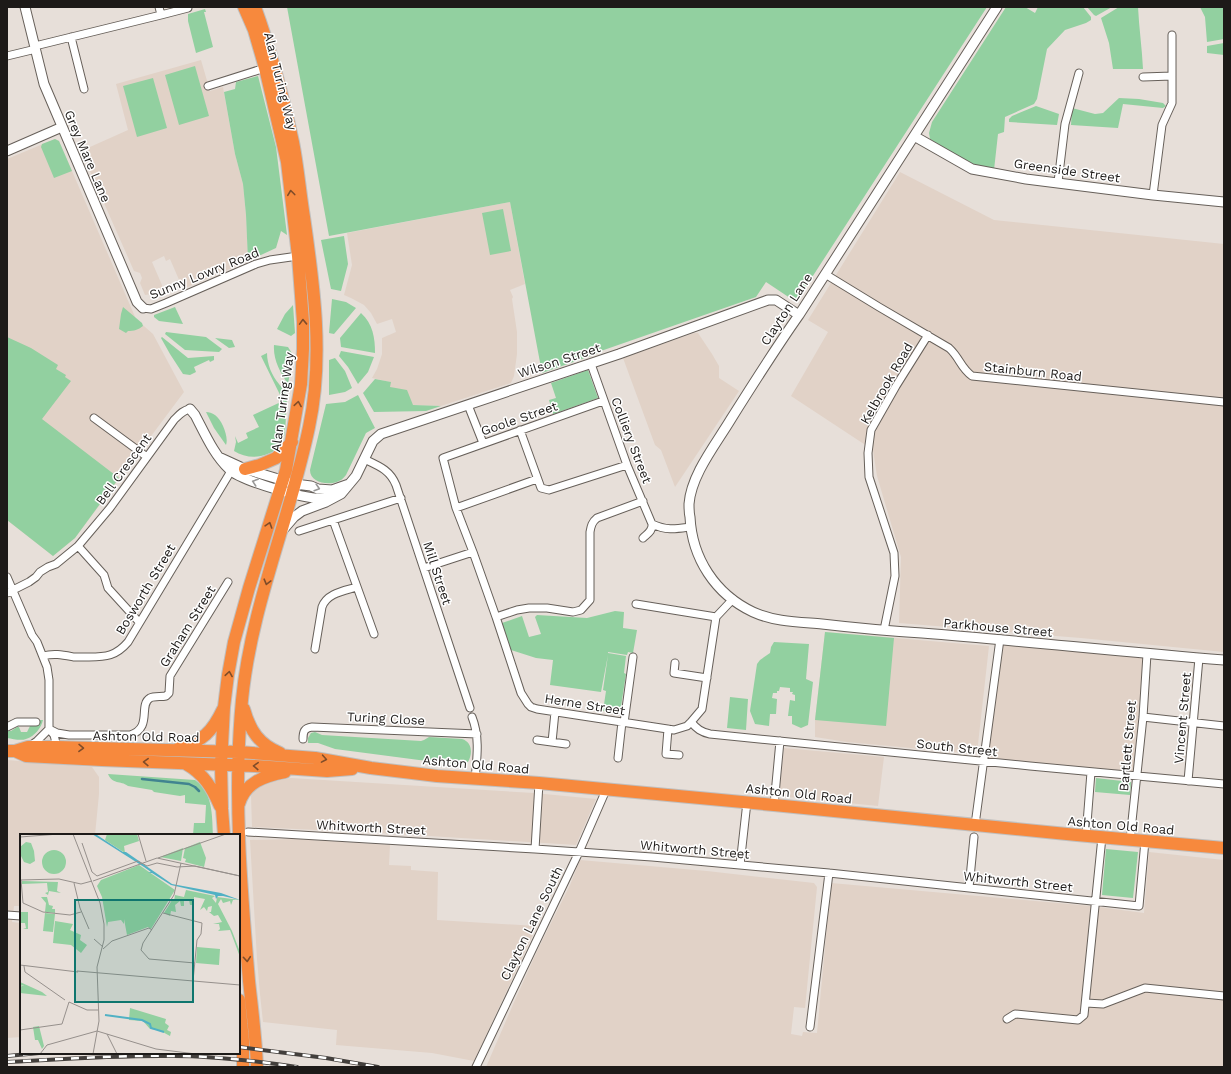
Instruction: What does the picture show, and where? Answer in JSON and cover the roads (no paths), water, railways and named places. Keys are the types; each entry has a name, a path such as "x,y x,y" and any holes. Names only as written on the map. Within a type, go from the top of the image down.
{"highway":[{"name":"Alan Turing Way","path":"230,752 242,700 256,619 281,532 301,384 303,350 303,322 298,256 287,162 265,68 254,30 244,7"},
{"name":"Alan Turing Way","path":"230,752 224,707 234,642 249,588 288,487 310,424 316,388 316,324 309,250 293,145 276,73 256,7"},
{"path":"245,469 260,465 276,458 292,442"},
{"path":"230,834 229,793 233,704 245,646 253,636"},
{"path":"242,700 247,720 256,736 268,747 285,755"},
{"path":"168,750 186,746 206,735 219,718 224,707"},
{"name":"Ashton Old Road","path":"11,751 28,747 57,747 285,755 437,776 747,802 974,831 1102,837 1224,848"},
{"name":"Ashton Old Road","path":"11,751 26,756 185,764 327,770 371,768"},
{"path":"224,834 222,809 230,765 230,752"},
{"path":"185,764 195,769 202,776 213,790 222,809"},
{"path":"230,765 238,808 239,834"},
{"path":"238,808 240,800 246,790 257,780 267,776 302,769"},
{"path":"240,843 244,914 257,1067"},
{"path":"240,1010 243,1040 243,1067"}],"street":[{"name":"Grey Mare Lane","path":"25,7 44,84 137,302 143,308"},
{"path":"159,7 161,15"},
{"name":"Clayton Lane","path":"770,618 746,609 722,590 704,568 694,544 690,527 689,504 694,482 708,454 766,362 799,315 997,7"},
{"path":"7,56 71,37 188,8"},
{"path":"1153,195 1162,125 1172,103 1172,35"},
{"path":"71,37 84,89"},
{"path":"208,86 265,68"},
{"path":"1058,182 1065,124 1079,73"},
{"path":"1143,77 1172,76"},
{"path":"7,151 62,127"},
{"name":"Greenside Street","path":"914,136 972,169 1026,179 1153,195 1224,202"},
{"name":"Sunny Lowry Road","path":"143,308 151,308 166,303 256,264 270,260 298,256"},
{"name":"Stainburn Road","path":"825,274 949,348 956,354 965,370 972,376 1224,402"},
{"name":"Wilson Street","path":"281,532 302,510 326,502 341,494 356,476 373,441 381,434 591,364 768,300 776,300 799,315"},
{"name":"Kelbrook Road","path":"884,630 895,576 894,552 869,476 868,453 871,430 896,386 928,335"},
{"name":"Colliery Street","path":"591,364 627,465 652,524"},
{"name":"Goole Street","path":"443,458 603,401"},
{"path":"468,405 483,443"},
{"path":"190,410 195,415 218,456 231,471 249,480 288,487 311,486 318,489 332,490 350,483"},
{"name":"Bell Crescent","path":"10,592 29,582 48,567 56,564 78,546 110,508 174,420 182,412 190,410"},
{"path":"94,418 147,457"},
{"path":"520,430 541,488 549,490 627,465"},
{"path":"218,456 288,487 323,499 341,494"},
{"name":"Herne Street","path":"443,458 456,508 496,617 521,692 531,707 674,730 680,729 691,722"},
{"name":"Mill Street","path":"364,459 378,465 390,473 393,478 401,498 470,708"},
{"name":"Bosworth Street","path":"43,656 56,654 75,657 109,656 123,648 231,471"},
{"path":"456,508 537,479"},
{"path":"299,531 401,498"},
{"path":"496,617 517,610 529,608 547,608 573,612 581,610 590,600 591,525 597,518 643,501"},
{"path":"333,520 374,634"},
{"path":"643,538 649,533 652,524 668,530 690,527"},
{"path":"78,546 104,575 108,588 140,622"},
{"path":"424,568 473,552"},
{"path":"7,577 10,592 37,642 47,667 49,680 49,729 54,735 57,747"},
{"name":"Graham Street","path":"49,729 57,733 69,735 134,734 142,727 147,701 150,698 166,696 169,693 169,683 172,671 228,582"},
{"path":"315,649 324,602 330,596 357,587"},
{"path":"691,722 702,709 716,617 733,599"},
{"path":"636,604 716,617"},
{"name":"Parkhouse Street","path":"770,618 777,620 884,630 1000,639 1147,654 1224,660"},
{"path":"969,888 974,831 1000,639"},
{"name":"Bartlett Street","path":"1130,840 1143,717 1147,654"},
{"path":"618,758 633,658"},
{"name":"Vincent Street","path":"1188,781 1199,658"},
{"path":"675,663 674,673 707,678"},
{"path":"552,742 555,712"},
{"path":"472,717 478,734 475,779"},
{"path":"1143,717 1224,726"},
{"path":"7,727 17,722 36,722"},
{"name":"South Street","path":"691,722 703,733 983,762 1224,784"},
{"name":"Turing Close","path":"303,739 304,730 312,727 478,734"},
{"path":"28,747 37,741 49,729"},
{"path":"668,729 666,754 679,755"},
{"path":"537,740 566,744"},
{"path":"774,805 780,741"},
{"path":"1086,836 1091,772"},
{"path":"535,849 539,784"},
{"name":"Clayton Lane South","path":"476,1067 579,852 606,790"},
{"path":"740,865 747,802"},
{"name":"Whitworth Street","path":"248,832 535,849 740,865 1139,906 1145,841"},
{"path":"1006,1019 1015,1014 1078,1020 1084,1015 1102,837"},
{"path":"810,1027 829,873"},
{"path":"7,915 20,916"},
{"path":"1086,1003 1103,1004 1145,988 1224,996"}],"waterway":[{"path":"142,779 189,784 199,791"}],"railway":[{"path":"240,1047 326,1058 378,1067"},
{"path":"7,1056 28,1054"},
{"path":"7,1062 111,1057 189,1056 236,1059 297,1067"}]}
